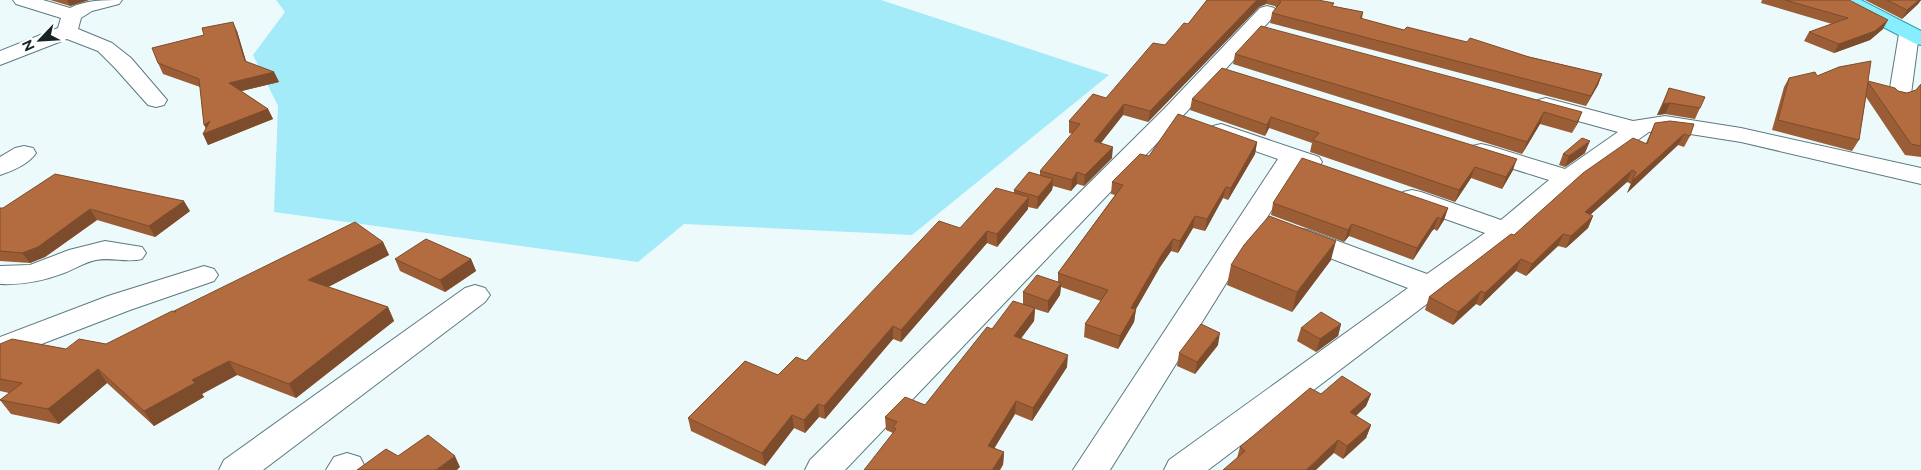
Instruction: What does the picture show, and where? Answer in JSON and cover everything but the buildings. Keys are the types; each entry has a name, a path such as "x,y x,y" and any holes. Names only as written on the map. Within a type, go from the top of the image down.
{"main road":[{"path":"1846,0 1915,36"}],"street":[{"path":"23,0 70,24 106,47 123,62 156,100"},
{"path":"0,59 70,24 85,7 112,0"},
{"path":"823,470 1172,114 1214,67 1265,23"},
{"path":"1900,94 1915,36"},
{"path":"1214,67 1242,76"},
{"path":"1522,98 1636,129"},
{"path":"1172,114 1330,169"},
{"path":"1182,470 1504,231 1568,178 1636,129 1650,124 1691,126 1741,135 1921,176"},
{"path":"1456,143 1568,178"},
{"path":"0,167 24,153"},
{"path":"1090,470 1293,156"},
{"path":"1394,192 1504,231"},
{"path":"1252,219 1430,286"},
{"path":"0,275 30,276 48,271 86,255 106,250 132,253"},
{"path":"0,349 119,303 204,275"},
{"path":"236,470 476,295"}],"shaded area":[{"path":"276,0 881,0 1109,75 912,235 684,224 638,262 274,212 278,106 253,55 285,12"}]}
